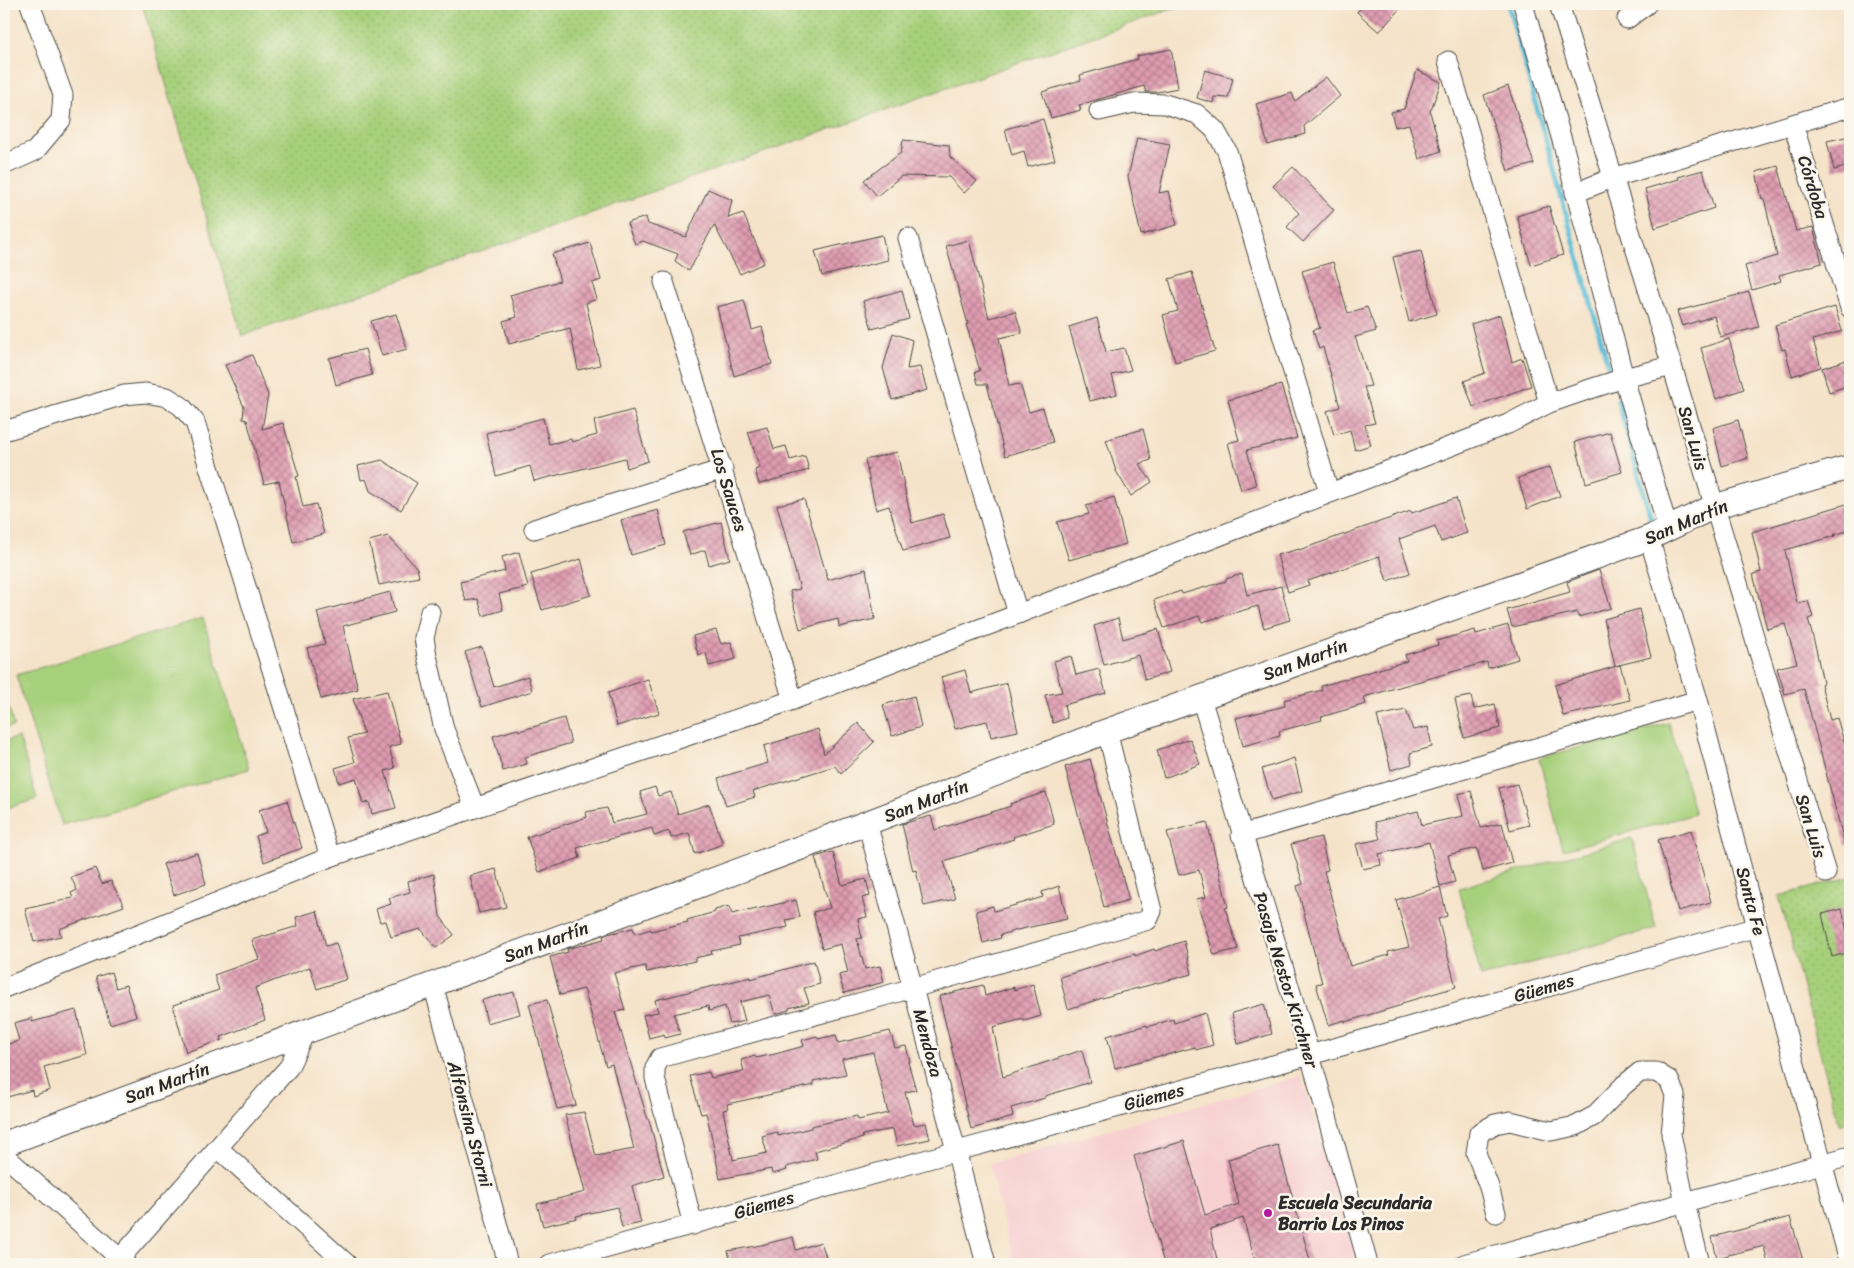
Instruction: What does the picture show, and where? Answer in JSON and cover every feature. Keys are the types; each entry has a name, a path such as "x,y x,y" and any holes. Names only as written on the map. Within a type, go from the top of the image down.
{"street":[{"path":"4,165 35,151 61,120 64,95 30,4"},
{"name":"Santa Fe","path":"1523,4 1624,378 1658,533 1698,700 1850,1264"},
{"name":"San Luis","path":"1559,4 1672,366 1713,507 1826,873"},
{"path":"1627,19 1647,4"},
{"path":"1448,60 1549,403"},
{"path":"1099,111 1134,103 1165,104 1197,114 1215,130 1227,151 1330,492"},
{"path":"1575,193 1612,178 1850,107"},
{"name":"Córdoba","path":"1793,124 1850,308"},
{"path":"908,238 1018,614"},
{"name":"Los Sauces","path":"664,282 793,700"},
{"path":"4,988 330,858 793,700 1508,424 1549,403 1624,378 1672,366"},
{"path":"4,431 124,395 146,393 167,397 181,406 196,422 330,858"},
{"name":"San Martín","path":"4,1144 867,823 1107,731 1658,533 1713,507 1850,467"},
{"path":"534,529 722,469"},
{"path":"430,612 424,638 426,656 444,729 475,808"},
{"name":"Pasaje Nestor Kirchner","path":"1201,698 1310,1055 1368,1264"},
{"path":"1242,835 1698,700"},
{"path":"693,1225 655,1078 655,1068 660,1058 1148,920 1152,911 1107,731"},
{"name":"Mendoza","path":"867,823 986,1264"},
{"name":"Güemes","path":"550,1264 1310,1055 1758,927"},
{"name":"Alfonsina Storni","path":"433,984 508,1264"},
{"path":"4,1155 120,1263 289,1067 305,1032"},
{"path":"1496,1213 1489,1187 1476,1153 1479,1133 1495,1124 1510,1121 1551,1131 1576,1126 1594,1116 1624,1085 1640,1072 1656,1072 1669,1080 1675,1095 1671,1134 1700,1264"},
{"path":"218,1148 348,1264"},
{"path":"1464,1264 1850,1156"}],"shaded area":[{"path":"1301,1076 1357,1264 1014,1264 989,1164"}],"green space":[{"path":"142,4 1186,4 242,336"},
{"path":"203,618 249,769 62,825 16,675"},
{"path":"4,690 14,726 4,729"},
{"path":"1669,723 1695,814 1563,850 1539,758"},
{"path":"19,737 37,799 4,809 4,741"},
{"path":"1632,838 1656,928 1481,977 1459,888"},
{"path":"1850,877 1850,1122 1839,1125 1779,896"}],"building":[{"path":"1365,4 1404,4 1379,32 1357,12"},
{"path":"1171,49 1178,88 1146,92 1144,86 1079,105 1081,110 1051,118 1042,92 1081,80 1080,75 1138,59 1137,56"},
{"path":"1205,70 1233,78 1228,98 1214,97 1213,103 1197,98"},
{"path":"1417,70 1441,82 1430,112 1441,151 1419,159 1409,124 1395,127 1391,112 1404,109"},
{"path":"1326,77 1340,96 1304,126 1305,134 1268,145 1256,104 1292,93 1295,101"},
{"path":"1508,86 1534,164 1508,171 1484,95"},
{"path":"1043,119 1055,160 1028,167 1024,151 1012,155 1005,129"},
{"path":"1850,136 1850,166 1834,170 1827,141"},
{"path":"1137,138 1170,144 1159,193 1169,191 1177,225 1141,235 1128,177"},
{"path":"903,140 949,145 950,157 977,181 964,193 949,177 901,176 877,196 864,180 901,153"},
{"path":"1778,166 1796,231 1813,227 1822,263 1779,275 1781,281 1752,290 1745,266 1777,256 1756,172"},
{"path":"1293,167 1334,210 1303,242 1287,227 1299,213 1273,186"},
{"path":"1703,170 1714,208 1655,228 1645,189"},
{"path":"708,189 732,200 728,218 743,213 764,263 740,274 714,225 689,271 675,261 678,254 643,241 635,244 627,223 646,217 648,224 686,237"},
{"path":"1549,206 1563,255 1531,265 1517,216"},
{"path":"882,235 888,260 822,276 815,251"},
{"path":"969,240 989,318 1015,311 1022,333 999,338 1009,386 1020,384 1029,412 1043,408 1053,442 1005,456 987,384 978,384 975,372 980,371 946,246"},
{"path":"590,243 601,280 592,283 597,299 586,303 600,365 578,370 570,328 509,344 503,321 517,317 510,295 560,281 552,254"},
{"path":"1421,251 1437,314 1409,322 1393,257"},
{"path":"1333,262 1348,313 1367,307 1376,331 1355,337 1371,386 1364,387 1375,423 1365,425 1371,445 1355,450 1350,430 1334,435 1327,411 1340,407 1323,347 1319,349 1313,330 1320,328 1302,271"},
{"path":"1192,272 1215,351 1175,362 1163,315 1178,311 1169,279"},
{"path":"902,290 909,319 872,329 863,301"},
{"path":"1749,292 1759,327 1720,337 1714,316 1682,326 1677,311"},
{"path":"744,300 752,330 762,327 772,364 734,376 717,307"},
{"path":"1835,307 1842,331 1813,340 1821,367 1792,376 1785,349 1782,350 1775,325"},
{"path":"396,314 407,349 382,356 371,321"},
{"path":"1500,315 1512,362 1522,358 1531,386 1473,407 1464,381 1485,373 1471,324"},
{"path":"1097,318 1106,352 1124,348 1131,370 1112,375 1117,394 1090,401 1069,327"},
{"path":"893,333 912,340 907,369 920,367 927,390 892,400 883,368"},
{"path":"1729,339 1744,389 1716,399 1701,348"},
{"path":"365,349 372,375 336,385 329,358"},
{"path":"252,355 268,395 262,429 283,423 299,476 296,477 303,507 316,504 324,534 293,542 279,481 264,484 247,420 243,419 244,407 225,365"},
{"path":"1850,359 1850,385 1829,392 1822,368"},
{"path":"1281,385 1297,438 1247,450 1256,485 1241,490 1228,443 1239,440 1228,400"},
{"path":"633,410 648,461 627,468 625,458 534,481 530,466 496,476 486,433 543,418 549,444 571,439 572,442 597,435 594,421"},
{"path":"1738,420 1748,458 1722,466 1713,428"},
{"path":"767,427 774,449 786,446 790,460 805,456 809,470 759,484 755,470 760,468 748,432"},
{"path":"1143,429 1151,460 1139,464 1152,482 1131,496 1116,471 1106,440"},
{"path":"1610,432 1622,472 1586,483 1575,442"},
{"path":"897,452 912,523 943,514 950,538 903,551 889,506 876,510 865,460"},
{"path":"382,460 417,483 401,510 370,491 366,479 361,480 358,466"},
{"path":"1550,467 1560,496 1527,509 1518,478"},
{"path":"1114,497 1126,544 1069,560 1057,522 1089,514 1086,506"},
{"path":"1456,498 1467,533 1441,542 1435,526 1399,539 1410,573 1387,581 1379,556 1308,581 1309,585 1288,592 1277,555 1299,550 1411,511 1412,513"},
{"path":"804,499 828,580 866,569 875,619 839,627 838,619 800,629 790,591 800,589 777,505"},
{"path":"1850,503 1850,530 1785,550 1797,603 1808,601 1813,617 1808,619 1830,720 1837,718 1850,762 1850,845 1845,845 1804,689 1785,694 1777,668 1797,663 1785,624 1767,629 1753,574 1761,572 1752,532"},
{"path":"658,510 666,545 631,555 621,520"},
{"path":"721,522 730,559 709,565 705,550 690,555 683,532"},
{"path":"388,536 417,568 419,577 379,585 369,541"},
{"path":"519,552 528,587 499,594 503,610 483,616 478,599 466,601 460,582 505,571 502,557"},
{"path":"581,559 591,595 542,610 531,574"},
{"path":"1599,570 1611,608 1578,617 1577,612 1512,627 1507,610 1570,592 1567,582"},
{"path":"1242,574 1247,595 1281,586 1290,620 1264,628 1258,606 1202,622 1199,616 1164,628 1154,600 1181,591 1182,594 1226,581 1226,579"},
{"path":"390,592 395,612 343,626 358,689 321,699 307,648 325,644 317,612"},
{"path":"1639,609 1651,657 1615,666 1604,619"},
{"path":"1118,618 1123,639 1158,629 1170,672 1145,680 1138,655 1104,665 1094,626"},
{"path":"1508,625 1518,659 1488,668 1487,662 1364,697 1366,704 1321,717 1322,720 1279,731 1280,736 1243,746 1236,718 1285,706 1284,700 1322,690 1321,686 1407,661 1405,655 1438,645 1437,641 1475,630 1476,634"},
{"path":"716,630 721,644 731,642 736,659 709,666 706,653 698,655 693,636"},
{"path":"482,647 494,687 528,676 532,691 482,707 465,652"},
{"path":"1071,656 1076,675 1099,669 1106,693 1064,705 1067,718 1053,723 1045,695 1062,692 1054,661"},
{"path":"1620,665 1630,700 1563,716 1555,685"},
{"path":"965,670 971,693 1007,683 1018,731 991,737 987,721 955,729 941,677"},
{"path":"648,679 659,713 617,726 608,693"},
{"path":"387,691 401,744 389,747 395,768 385,771 396,808 372,814 369,802 363,804 356,778 339,783 335,768 355,762 348,738 364,734 353,699"},
{"path":"914,696 921,727 892,736 883,705"},
{"path":"1471,696 1474,709 1495,704 1500,728 1464,738 1455,699"},
{"path":"1406,710 1413,730 1428,727 1432,747 1410,753 1412,764 1391,770 1377,716"},
{"path":"564,718 571,743 525,757 527,764 503,771 493,736 518,729 519,731"},
{"path":"858,723 874,742 841,774 835,766 753,791 755,797 726,806 718,778 768,763 764,746 818,729 824,754"},
{"path":"1190,739 1200,764 1164,778 1157,750"},
{"path":"1294,758 1302,791 1272,800 1262,769"},
{"path":"1090,759 1129,900 1104,907 1065,767"},
{"path":"1517,784 1529,825 1510,830 1499,788"},
{"path":"655,787 658,796 671,792 678,814 709,804 723,844 695,854 689,833 671,838 669,831 654,836 652,828 577,848 580,858 539,872 527,837 587,817 586,812 607,808 612,823 647,814 640,792"},
{"path":"1471,791 1481,828 1502,823 1512,863 1483,871 1477,848 1448,855 1455,882 1440,886 1429,842 1379,854 1381,865 1363,869 1356,844 1380,839 1375,822 1418,811 1422,825 1463,816 1458,794"},
{"path":"1046,792 1054,824 944,861 955,899 924,906 916,870 913,871 902,824 931,816 935,830 1011,806 1010,804"},
{"path":"287,801 302,848 264,862 256,836 266,832 259,810"},
{"path":"1207,822 1228,907 1225,908 1238,949 1214,955 1196,899 1206,897 1199,870 1179,875 1167,832"},
{"path":"1691,830 1711,902 1678,911 1658,840"},
{"path":"1321,837 1328,870 1324,871 1350,966 1389,955 1388,952 1409,947 1396,900 1440,887 1447,916 1438,919 1456,987 1345,1022 1345,1020 1328,1025 1316,984 1322,983 1297,886 1303,884 1291,844"},
{"path":"833,852 842,885 866,879 870,896 862,898 867,917 858,919 862,938 857,939 865,969 880,966 884,982 844,993 839,975 848,973 841,944 822,949 813,912 830,908 815,857"},
{"path":"197,853 206,884 174,895 163,864"},
{"path":"95,868 102,884 111,881 124,906 59,929 61,936 34,942 25,909 73,898 71,893 77,890 71,877"},
{"path":"496,869 506,907 479,913 470,876"},
{"path":"434,874 440,916 454,935 436,948 421,929 391,937 386,921 380,922 376,909 391,904 389,898 410,892 408,881"},
{"path":"1059,886 1067,919 1017,930 1000,935 1001,938 983,943 976,911 993,906 994,911 1043,897 1042,892"},
{"path":"796,900 800,917 786,920 788,927 738,938 740,945 711,951 712,954 695,958 695,961 647,972 645,966 614,973 625,1010 615,1012 649,1120 664,1176 632,1186 641,1223 622,1227 617,1207 543,1226 537,1204 585,1192 565,1115 584,1112 596,1156 634,1149 612,1064 606,1066 584,989 560,995 550,957 568,952 567,949 604,939 603,936 608,934 633,928 635,934 688,922 687,920 729,906 732,914"},
{"path":"1842,909 1850,952 1832,957 1822,914"},
{"path":"317,911 326,946 336,943 347,979 317,989 310,967 255,988 265,1020 221,1037 222,1040 186,1052 173,1005 219,990 214,975 259,959 252,940 298,926 296,917"},
{"path":"1184,941 1192,974 1115,994 1068,1009 1060,977 1135,954 1135,956 1154,949 1155,951"},
{"path":"814,961 820,984 804,988 809,1003 775,1014 769,995 740,1002 745,1021 730,1024 725,1006 709,1011 708,1006 674,1014 680,1034 665,1038 664,1034 649,1038 643,1015 658,1012 655,1000 751,977 751,979"},
{"path":"111,972 116,988 126,985 136,1016 110,1024 96,977"},
{"path":"1033,984 1041,1016 993,1027 1003,1077 1082,1050 1090,1082 1011,1108 1013,1117 971,1129 939,996 983,985 985,996 1014,987 1014,990"},
{"path":"514,992 520,1014 487,1023 482,1000"},
{"path":"547,1000 576,1105 557,1109 529,1004"},
{"path":"1264,1004 1272,1034 1238,1044 1232,1013"},
{"path":"76,1010 87,1055 44,1067 50,1090 33,1096 32,1090 4,1098 4,1045 19,1041 14,1023 32,1018 32,1022"},
{"path":"1205,1013 1213,1045 1196,1050 1195,1047 1115,1068 1107,1036 1173,1019 1174,1023"},
{"path":"890,1031 895,1048 906,1046 910,1062 908,1062 916,1090 905,1092 914,1125 926,1123 930,1139 897,1146 893,1129 862,1135 863,1138 815,1151 817,1159 786,1167 787,1170 772,1174 771,1169 720,1179 706,1113 701,1114 690,1076 709,1072 711,1078 744,1071 741,1060 755,1056 756,1058 775,1054 804,1046 802,1040 817,1036 818,1039 836,1035 838,1043","holes":["873,1052 888,1113 858,1120 857,1116 811,1126 811,1128 778,1136 777,1132 762,1136 767,1153 733,1160 723,1110 728,1109 727,1104 814,1085 813,1081 846,1074 842,1059"]},
{"path":"1184,1141 1205,1215 1239,1204 1228,1159 1278,1145 1311,1264 1256,1264 1243,1218 1210,1229 1218,1264 1164,1264 1134,1156"},
{"path":"1790,1217 1804,1264 1768,1264 1764,1246 1717,1258 1712,1237"},
{"path":"793,1237 796,1250 821,1242 827,1260 811,1264 731,1264 728,1251"}],"waterway":[{"path":"1508,4 1610,372"},
{"path":"1618,400 1651,519"}],"place":[{"name":"Escuela Secundaria Barrio Los Pinos","path":"1268,1213"}]}
